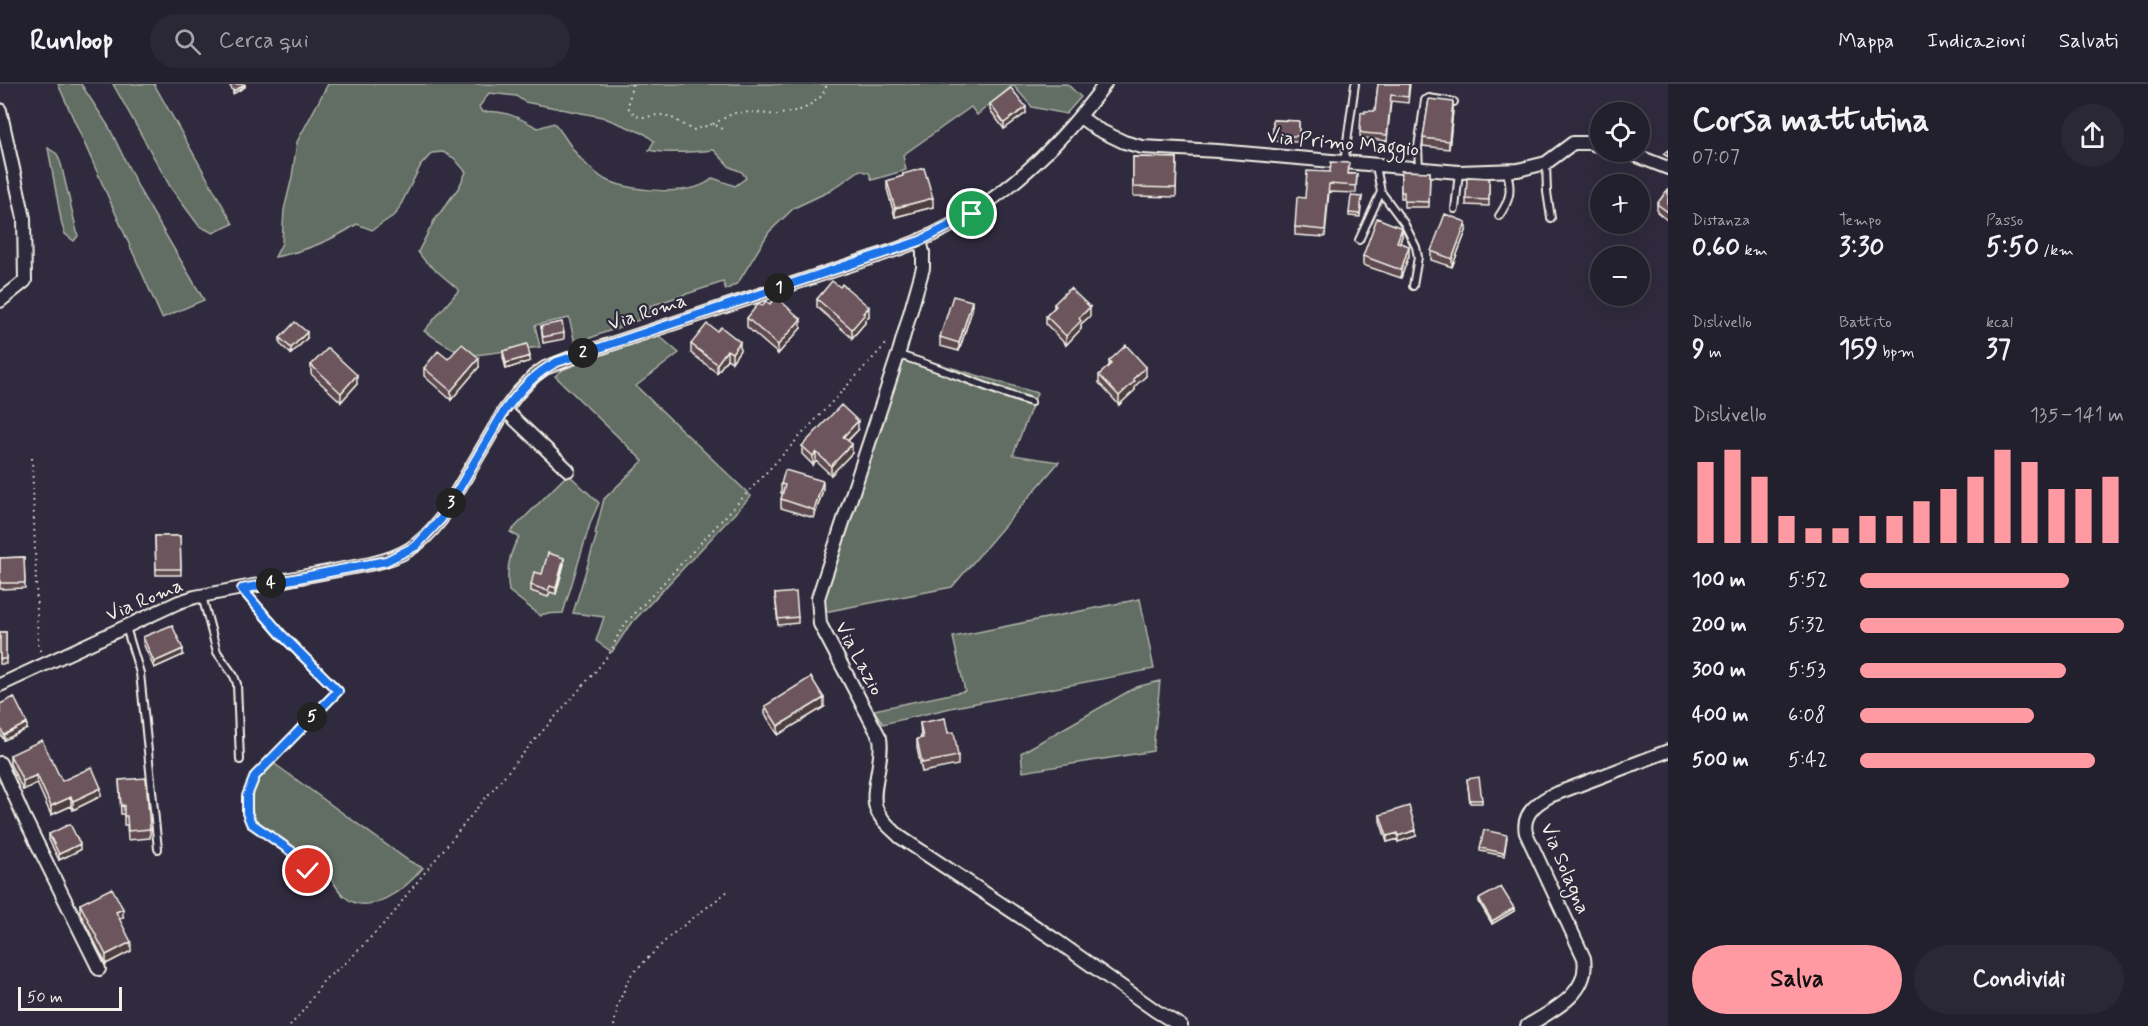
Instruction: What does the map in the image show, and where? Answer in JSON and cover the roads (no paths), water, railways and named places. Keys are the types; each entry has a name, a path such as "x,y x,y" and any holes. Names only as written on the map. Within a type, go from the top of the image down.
{"street":[{"name":"Via Roma","path":"0,685 179,602 386,561 416,546 441,519 505,410 534,376 557,362 920,241 959,221 1000,193 1080,117 1105,84"},
{"path":"0,110 24,218 25,281 0,301"},
{"name":"Via Primo Maggio","path":"1080,117 1096,129 1124,142 1142,147 1218,151 1459,172 1508,172 1546,163 1573,143 1590,143"},
{"path":"1650,161 1668,168"},
{"name":"Via Lazio","path":"920,241 923,268 898,355 818,598 820,624 880,738 882,749 876,807 885,822 900,837 1181,1026"},
{"path":"505,410 568,470"},
{"name":"Via Solagna","path":"1527,1026 1559,1006 1572,994 1584,978 1585,966 1584,958 1526,833 1525,819 1534,805 1550,796 1668,751"},
{"path":"0,763 22,815 99,969"}],"lane":[{"path":"1344,163 1355,84"},
{"path":"1419,168 1418,147 1425,100 1429,98 1454,102"},
{"path":"1546,163 1551,218"},
{"path":"1376,166 1381,192 1404,223 1416,247 1418,257 1413,286"},
{"path":"1455,209 1459,172"},
{"path":"1499,216 1510,198 1508,172"},
{"path":"1359,240 1381,192"},
{"path":"898,355 929,364 1001,393 1031,402"},
{"path":"242,589 281,634 338,691 298,731"},
{"path":"202,596 217,652 237,684 240,760"},
{"path":"126,627 140,673 158,849"}]}
